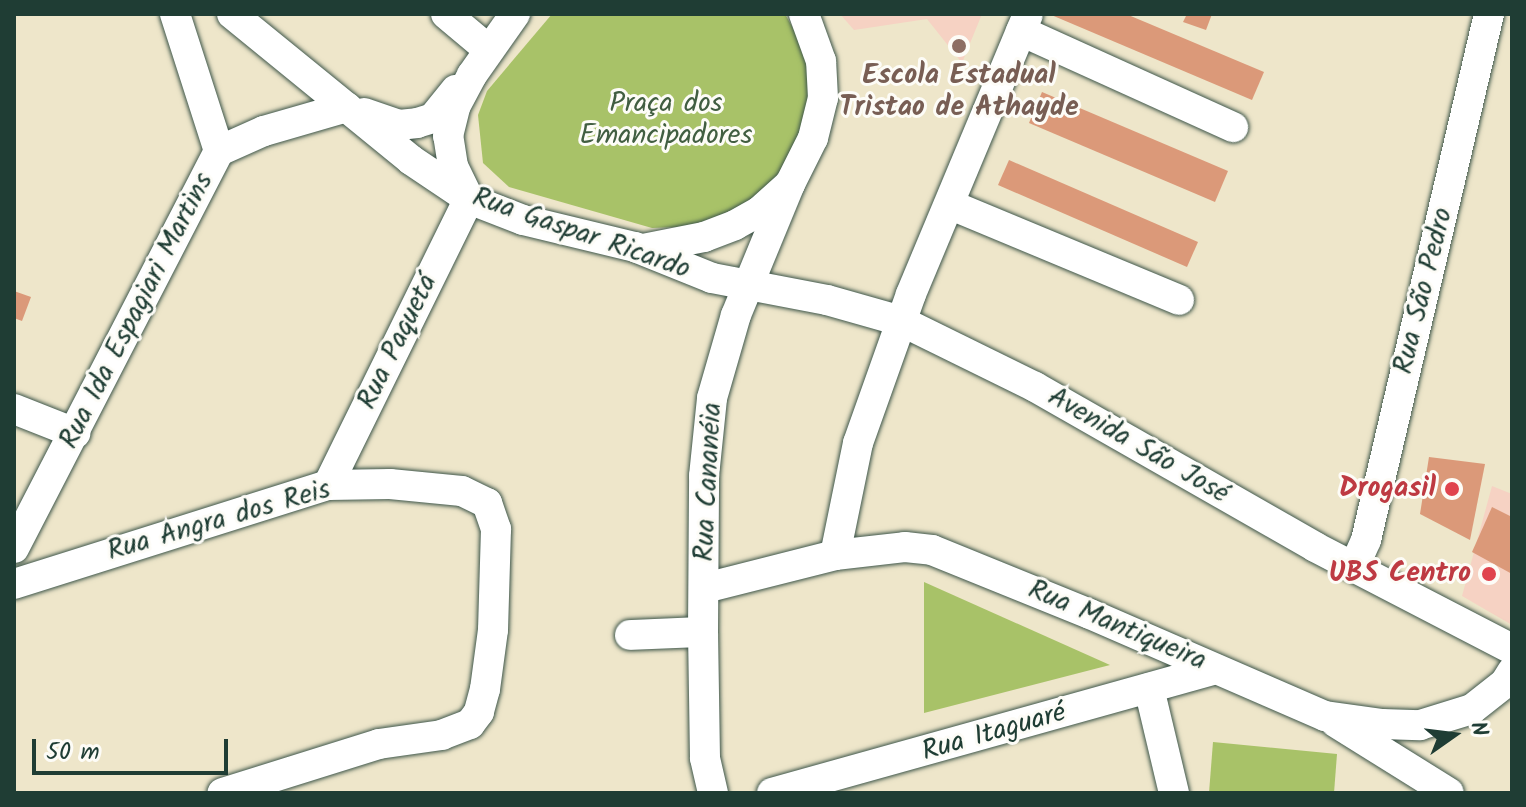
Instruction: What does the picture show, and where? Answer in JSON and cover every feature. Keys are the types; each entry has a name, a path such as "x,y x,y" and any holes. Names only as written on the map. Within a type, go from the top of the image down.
{"street":[{"path":"175,14 219,151"},
{"name":"Rua Gaspar Ricardo","path":"232,14 411,160 469,199 523,220 643,249 674,266 747,287"},
{"path":"469,199 453,166 448,136 455,107 472,75 515,14"},
{"name":"Rua Cananéia","path":"713,793 705,758 703,632 704,476 712,398 721,355 790,184 813,138 823,98 821,61 804,14"},
{"name":"Rua São Pedro","path":"1354,567 1366,540 1489,14"},
{"path":"450,15 489,50"},
{"path":"835,555 858,443 901,321 1025,22 1233,127"},
{"name":"Rua Gaspar Ricardo","path":"347,107 399,125 417,123 433,118 472,75"},
{"name":"Rua Ida Espagiari Martins","path":"14,548 219,151 264,131 347,107"},
{"path":"643,249 704,237 735,225 760,211 790,184"},
{"name":"Rua Paquetá","path":"328,485 469,199"},
{"path":"951,205 1179,300"},
{"name":"Avenida São José","path":"747,287 827,300 901,321 1035,387 1354,567 1512,649"},
{"path":"14,409 75,433"},
{"name":"Rua Angra dos Reis","path":"14,584 328,485 390,484 462,491 487,503 496,529 493,630 485,689 479,712 470,724 442,735 379,744 223,793"},
{"name":"Rua Mantiqueira","path":"705,588 835,555 905,547 932,550 1325,716 1420,725 1472,709 1505,683 1512,672"},
{"path":"630,635 703,632"},
{"name":"Rua Itaguaré","path":"772,793 1215,669"},
{"path":"1149,688 1174,793"},
{"path":"1325,716 1449,793"}],"shaded area":[{"name":"Escola Estadual Tristao de Athayde","path":"840,14 982,14 962,63 927,19 854,30"},
{"name":"UBS Centro","path":"1492,486 1512,494 1512,625 1462,596"}],"green space":[{"name":"Praça dos Emancipadores","path":"552,14 785,14 799,39 809,69 807,109 796,149 771,187 745,208 702,226 652,228 509,187 483,163 478,115 487,91"},
{"path":"924,582 1110,665 924,713"},
{"path":"1213,742 1337,754 1334,793 1209,793"}],"building":[{"path":"1049,14 1126,14 1264,72 1252,100"},
{"path":"1187,14 1212,14 1206,30 1183,22"},
{"path":"1042,92 1228,171 1215,202 1029,123"},
{"path":"1009,160 1198,242 1187,267 998,185"},
{"path":"14,291 31,297 22,321 14,318"},
{"name":"Drogasil","path":"1429,457 1485,464 1470,540 1420,514"},
{"path":"1492,507 1512,517 1512,574 1472,552"}],"place":[{"name":"Escola Estadual Tristao de Athayde","path":"959,46"},
{"name":"Drogasil","path":"1452,489"},
{"name":"UBS Centro","path":"1489,574"}]}
